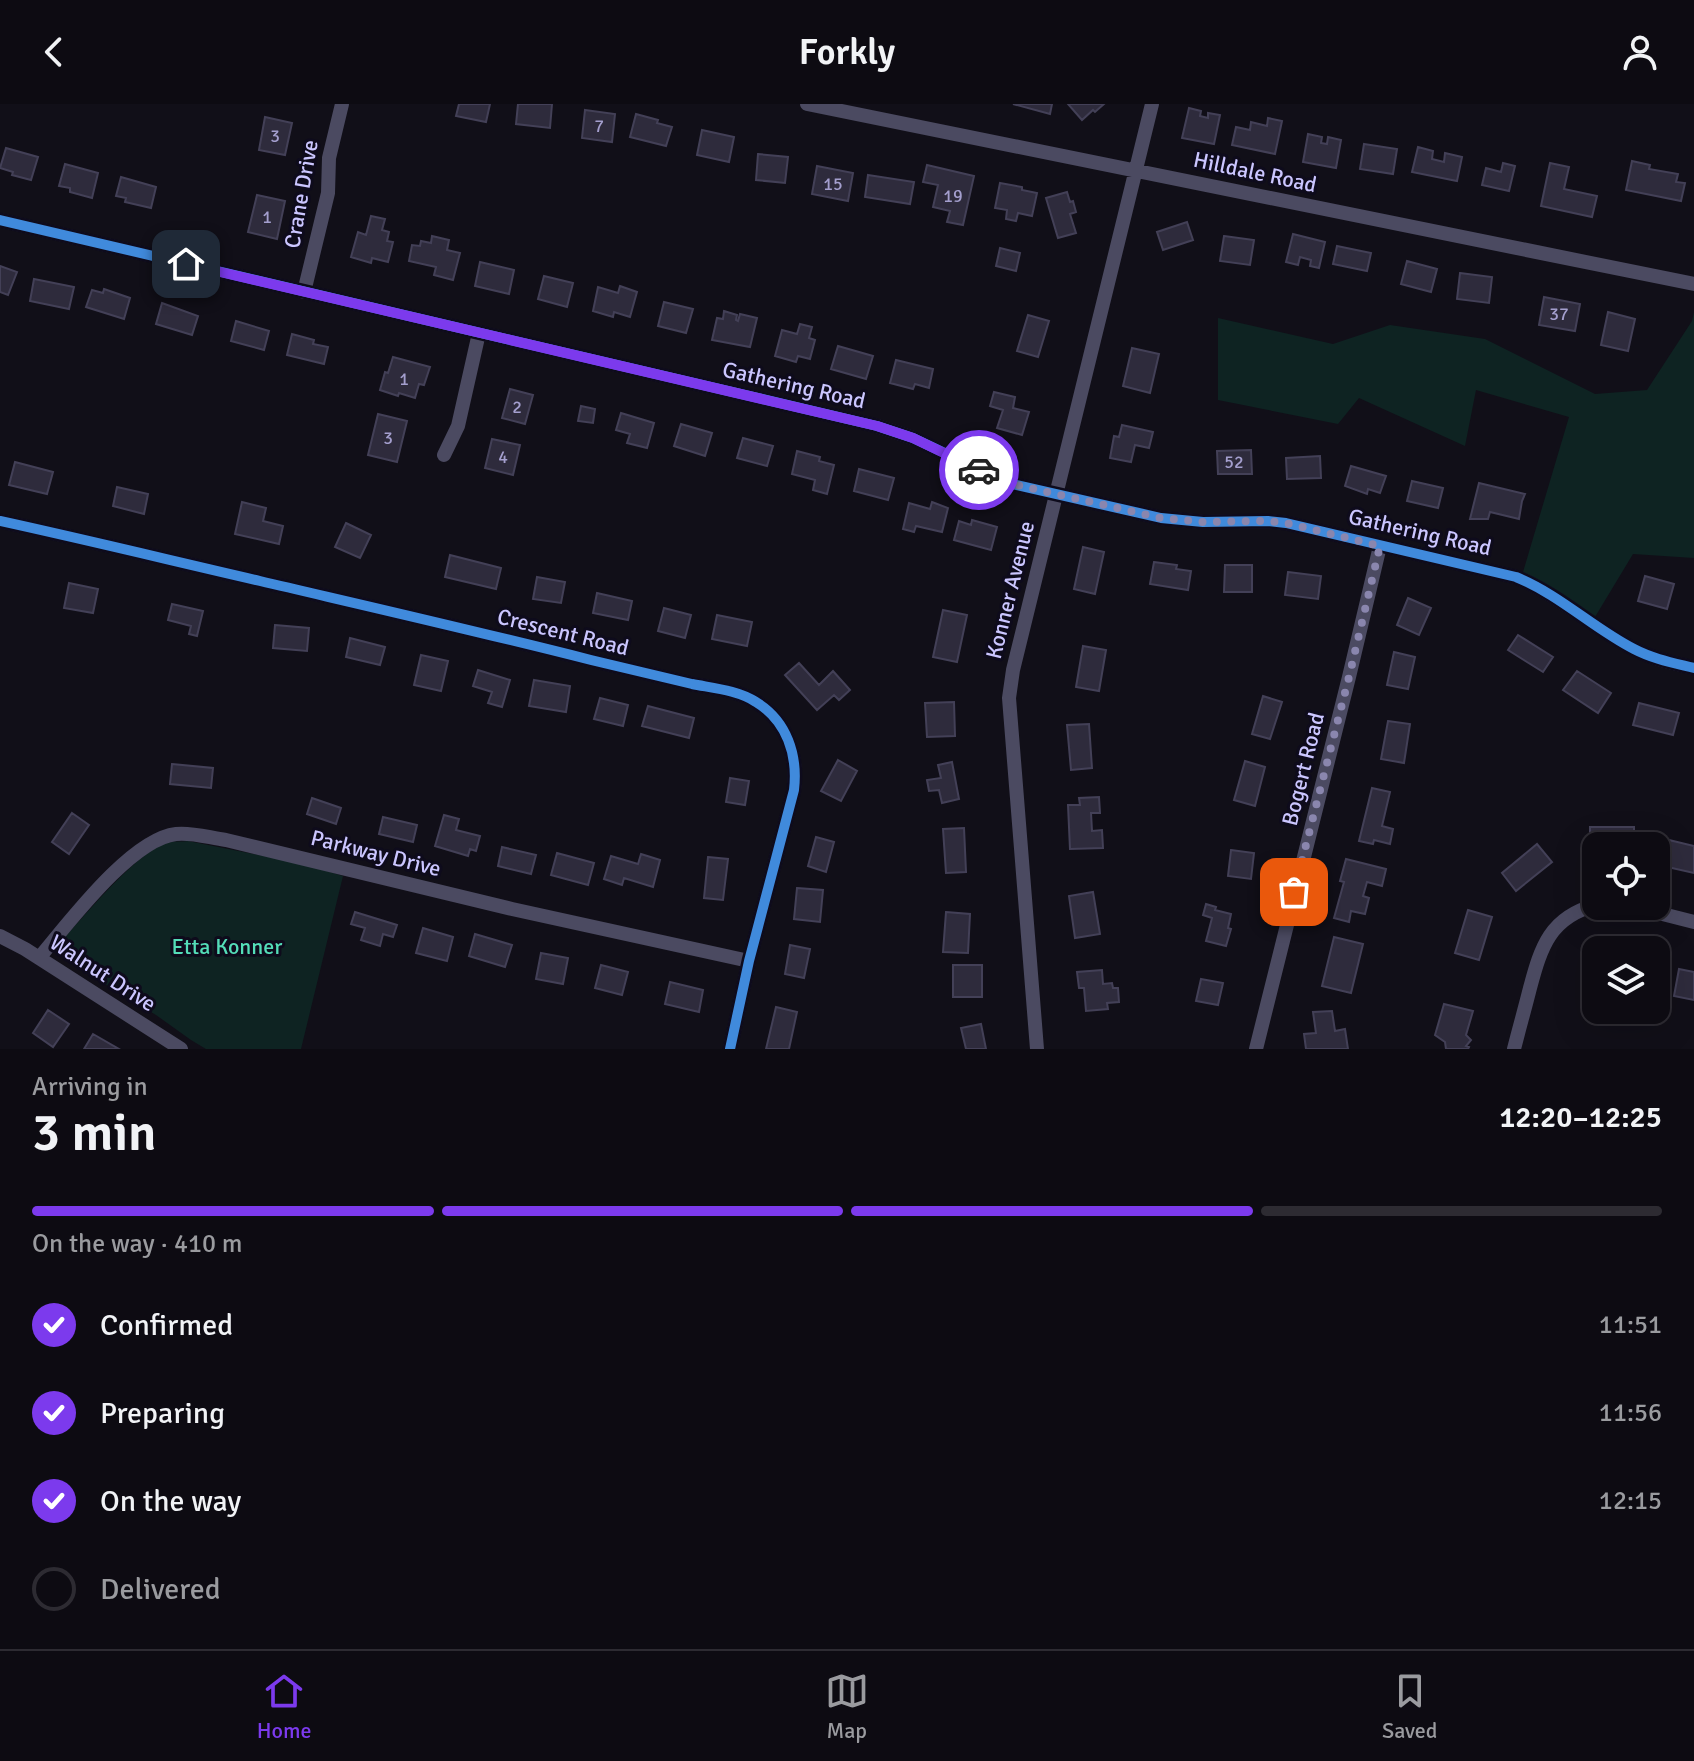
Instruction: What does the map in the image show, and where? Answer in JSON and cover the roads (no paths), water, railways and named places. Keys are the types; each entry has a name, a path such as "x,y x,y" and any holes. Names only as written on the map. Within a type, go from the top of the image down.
{"street":[{"name":"Crane Drive","path":"304,292 328,193 329,158 342,104"},
{"name":"Hilldale Road","path":"807,104 1694,284"},
{"name":"Konner Avenue","path":"1037,1049 1009,698 1013,670 1152,104"},
{"name":"Gathering Road","path":"0,220 877,426 913,438 1008,483 1161,518 1286,523 1516,577 1539,586 1637,651 1694,668"},
{"path":"444,455 458,426 479,333"},
{"name":"Crescent Road","path":"0,521 475,630 753,699 780,723 789,739 796,775 730,1049"},
{"name":"Bogert Road","path":"1256,1049 1380,546"},
{"name":"Parkway Drive","path":"39,958 134,854 162,837 184,834 226,840 512,909 749,961"},
{"path":"1514,1049 1542,948 1557,925 1582,910"},
{"path":"1670,916 1694,922"},
{"name":"Walnut Drive","path":"0,936 181,1049"}],"park label":[{"name":"Etta Konner","path":"227,946"}]}
